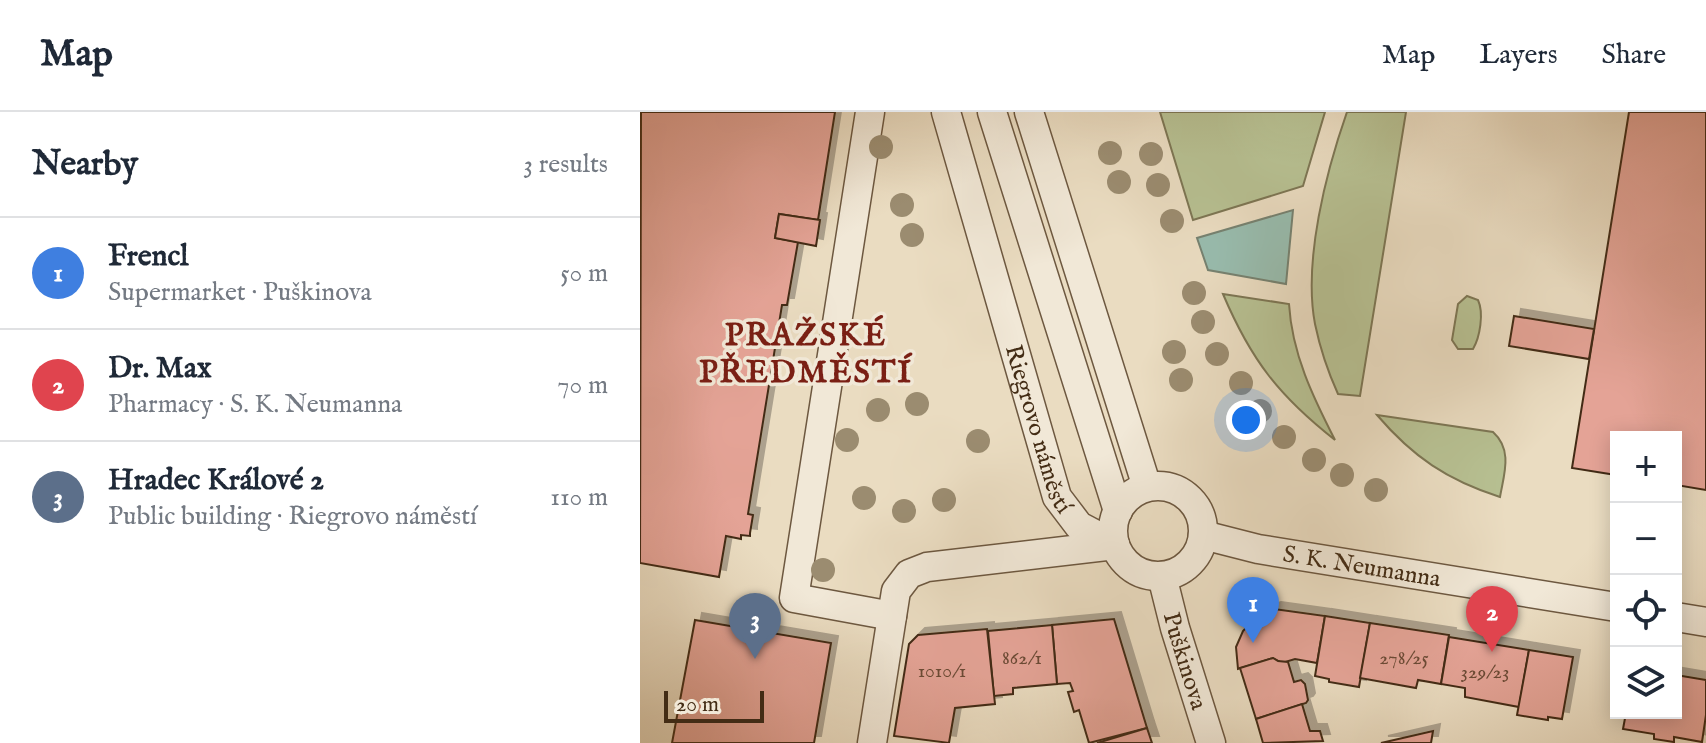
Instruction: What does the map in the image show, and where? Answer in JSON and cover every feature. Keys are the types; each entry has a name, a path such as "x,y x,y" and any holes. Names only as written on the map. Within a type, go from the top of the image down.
{"street":[{"path":"870,112 794,598 894,603"},
{"name":"Riegrovo náměstí","path":"946,112 1057,497 1079,526 1115,545"},
{"name":"Riegrovo náměstí","path":"992,112 1118,511"},
{"path":"1029,112 1147,487"},
{"path":"1147,487 1175,489 1188,497 1197,508 1202,521 1200,549 1182,570 1162,576 1140,572 1128,564 1115,545 1113,524 1118,511 1125,500 1147,487"},
{"name":"S. K. Neumanna","path":"1203,535 1258,549 1610,606"},
{"path":"872,743 894,603 909,574 927,567 1115,545"},
{"name":"Puškinova","path":"1162,576 1211,743"},
{"path":"1682,618 1706,622"}],"shaded area":[{"path":"1160,112 1325,112 1303,186 1193,220"},
{"path":"1347,112 1406,112 1360,396 1338,394 1319,342 1312,299 1314,245 1324,189"},
{"path":"1293,210 1286,284 1208,270 1197,238"},
{"path":"1223,294 1289,304 1299,358 1335,440 1298,408 1268,375 1244,338"},
{"path":"1467,296 1478,300 1481,311 1479,332 1473,349 1458,349 1452,340 1458,304"},
{"path":"1377,415 1493,432 1505,454 1500,497 1463,483 1432,465 1404,443"}],"building":[{"path":"641,112 835,112 818,220 779,214 775,238 798,242 787,305 782,305 748,514 753,515 750,536 741,535 741,539 726,536 719,577 640,563"},
{"path":"1629,112 1706,112 1706,490 1682,486 1682,431 1610,431 1610,474 1572,468"},
{"path":"779,214 820,220 816,246 775,238"},
{"path":"1514,316 1594,329 1589,359 1509,346"},
{"path":"1274,609 1325,616 1317,663 1295,659 1282,663 1273,658 1238,669 1236,647 1243,631 1258,615"},
{"path":"1325,616 1370,623 1359,687 1329,682 1329,679 1315,676"},
{"path":"1114,619 1147,728 1089,743 1079,710 1074,712 1068,692 1073,691 1070,683 1057,684 1052,625"},
{"path":"695,620 831,643 814,743 672,743"},
{"path":"1370,623 1449,635 1441,684 1418,680 1416,688 1360,678"},
{"path":"1052,625 1057,684 1013,688 1013,694 994,696 988,631"},
{"path":"987,629 995,704 955,708 949,743 894,736 909,644 918,635"},
{"path":"1449,637 1529,650 1519,707 1465,697 1465,688 1441,684"},
{"path":"1529,650 1573,657 1562,719 1517,715"},
{"path":"1273,658 1288,662 1294,682 1301,680 1305,684 1308,700 1256,719 1240,668"},
{"path":"1682,676 1706,680 1702,742 1674,737 1674,742 1654,739 1654,734 1623,729 1625,719 1682,719"},
{"path":"1302,704 1310,731 1320,731 1323,741 1263,743 1256,719"},
{"path":"1147,728 1152,743 1097,743"},
{"path":"1433,731 1431,743 1381,743"}],"place":[{"name":"Frencl","path":"1253,643"},
{"name":"Dr. Max","path":"1492,652"},
{"name":"Hradec Králové 2","path":"755,659"}],"district":[{"name":"PRAŽSKÉ PŘEDMĚSTÍ","path":"806,352"}]}
